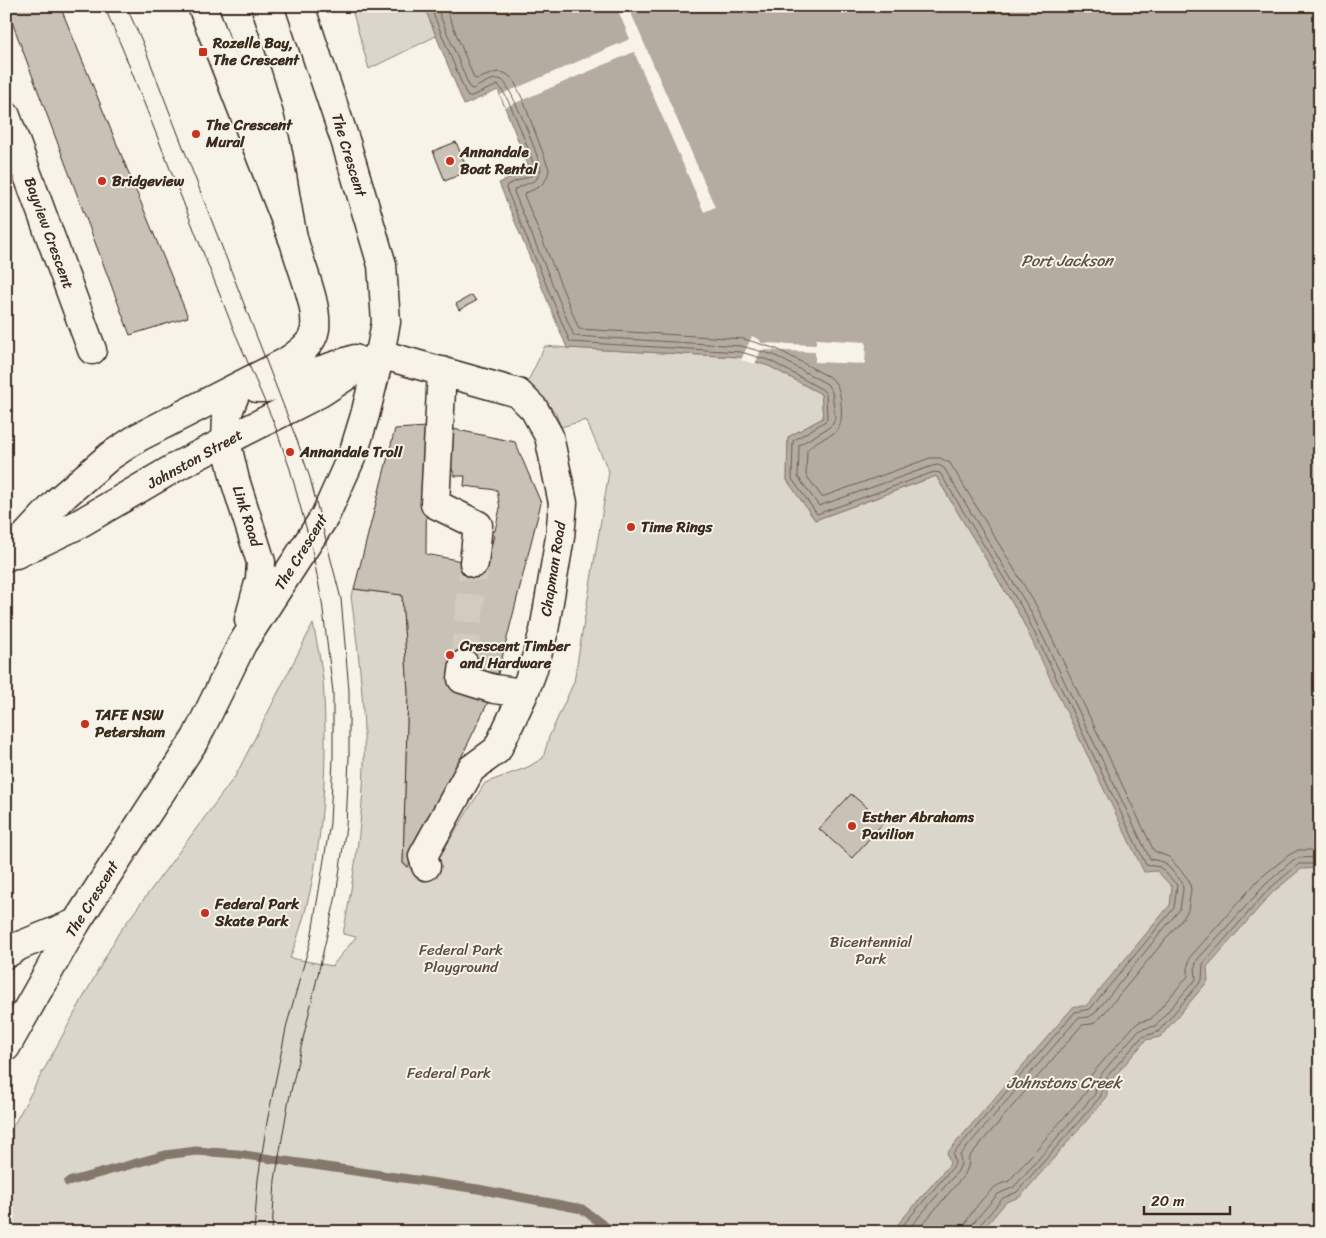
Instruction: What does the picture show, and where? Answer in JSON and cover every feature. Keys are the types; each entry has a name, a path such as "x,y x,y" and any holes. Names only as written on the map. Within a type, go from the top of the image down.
{"main road":[{"path":"202,6 293,239"},
{"path":"234,6 258,73 267,108 276,144 293,239"},
{"name":"The Crescent","path":"6,1047 76,924 196,738 242,644 325,516 354,451 365,415 386,322 380,258 346,143 300,6"},
{"name":"Bayview Crescent","path":"6,116 92,350"},
{"name":"Johnston Street","path":"6,558 59,500 110,456 139,438 297,355 308,345 315,332 314,311 293,239"},
{"path":"238,387 267,388 351,360 380,354"},
{"name":"Johnston Street","path":"6,558 77,525 181,464 320,393 380,354"},
{"name":"Chapman Road","path":"380,354 518,393 534,409 549,436 563,503 560,537 544,631 532,672 524,693 496,750 471,769 424,856 426,866"},
{"path":"442,371 435,504 478,525 474,563"},
{"name":"Link Road","path":"238,387 227,415 226,441 235,480 261,562 260,579 242,644"},
{"path":"464,664 462,679 494,689 524,693"},
{"path":"6,954 19,946 76,924"}],"green space":[{"path":"351,6 424,6 436,36 369,69"},
{"name":"Bicentennial Park","path":"545,346 740,357 769,366 821,394 823,418 788,437 787,480 815,520 936,476 1020,616 1157,871 1320,868 1320,1232 6,1232 6,1139 118,934 236,775 313,624 323,680 325,714 324,785 317,857 301,926 290,958 332,966 356,937 343,934 357,851 364,766 362,696 351,596 354,589 402,595 408,692 403,864 417,873 443,851 485,783 528,767 543,758 549,737 574,682 609,472 586,420 561,427 555,412 527,383"}],"water":[{"name":"Port Jackson","path":"424,6 1320,6 1320,868 1301,869 1272,893 1207,967 1208,981 1160,1037 1146,1040 1107,1085 1107,1097 1020,1197 1006,1202 981,1232 891,1232 950,1164 947,1153 1074,1006 1086,1006 1170,905 1172,887 1157,871 1144,872 1020,616 936,476 815,520 787,480 788,437 823,418 821,394 769,366 740,357 567,348 499,183 530,170 498,90 464,105"}],"pier":[{"path":"616,6 628,6 715,207 704,212 634,52 506,107 500,95 630,39"},
{"path":"752,336 760,340 761,343 816,345 816,339 866,342 865,364 815,362 815,352 761,350 755,364 741,360"}],"building":[{"name":"Bridgeview","path":"6,6 60,6 188,317 130,335"},
{"name":"Annandale Boat Rental","path":"456,142 468,171 445,181 433,151"},
{"path":"472,295 476,301 459,310 456,304"},
{"path":"427,427 426,554 487,566 500,508 497,490 464,486 465,476 455,476 448,460 453,429 515,442 541,503 498,674 469,669 491,696 408,867 403,863 408,692 402,595 354,589 395,429"},
{"name":"Esther Abrahams Pavilion","path":"851,794 884,822 852,858 819,829"}],"waterway":[{"path":"68,1182 165,1155 196,1151 238,1154 478,1189 582,1209 613,1232"}],"tunnel":[{"path":"464,664 474,563"}],"tram line":[{"path":"104,6 233,328 274,423 290,469 312,549 322,602 333,692 333,758 330,823 311,939 287,1024 267,1122 258,1179 254,1232"},
{"path":"126,6 142,41 298,443 310,478 341,599 349,690 346,826 336,896 288,1104 275,1180 272,1232"}],"place":[{"name":"Rozelle Bay, The Crescent","path":"203,52"},
{"name":"The Crescent Mural","path":"196,134"},
{"name":"Annandale Boat Rental","path":"450,161"},
{"name":"Bridgeview","path":"102,181"},
{"name":"Annandale Troll","path":"290,452"},
{"name":"Time Rings","path":"631,527"},
{"name":"Crescent Timber and Hardware","path":"450,655"},
{"name":"TAFE NSW Petersham","path":"85,724"},
{"name":"Esther Abrahams Pavilion","path":"852,826"},
{"name":"Federal Park Skate Park","path":"205,913"}],"park label":[{"name":"Federal Park Playground","path":"461,958"},
{"name":"Federal Park","path":"449,1073"}],"water label":[{"name":"Johnstons Creek","path":"1064,1082"}]}
